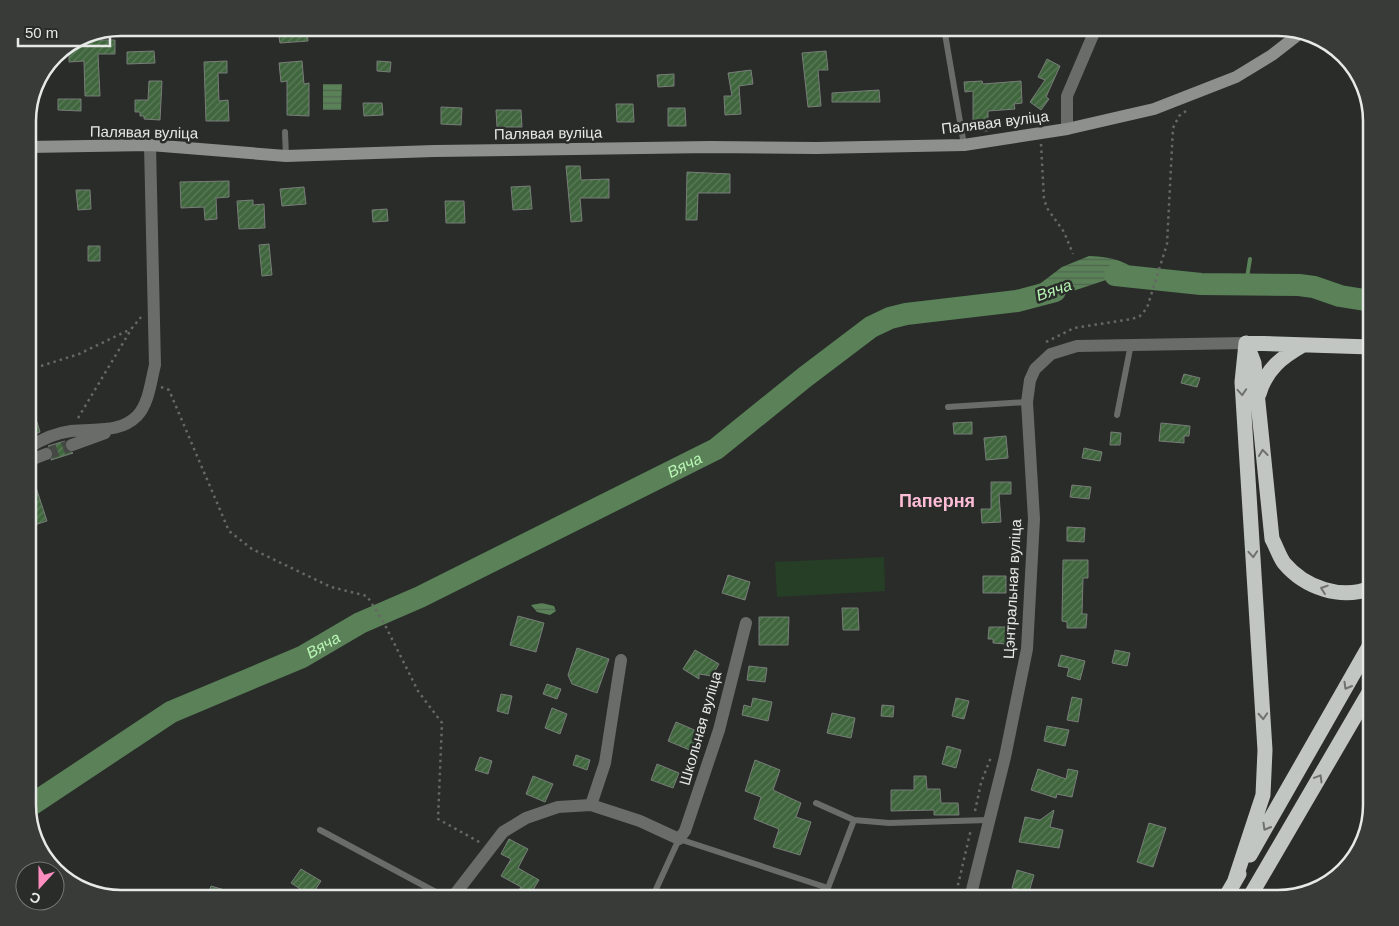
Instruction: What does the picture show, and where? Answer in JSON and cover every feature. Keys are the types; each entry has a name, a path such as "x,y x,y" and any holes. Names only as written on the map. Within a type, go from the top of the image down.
{"highway":[{"path":"1246,343 1363,347"},
{"path":"1246,343 1254,363 1272,539 1283,562 1301,579 1323,590 1335,593 1363,591"},
{"path":"1234,883 1262,795 1265,750 1242,382 1246,343"},
{"path":"1258,399 1268,372 1287,354 1303,344"},
{"path":"1230,890 1363,659"},
{"path":"1255,890 1363,704"}],"main road":[{"name":"Палявая вуліца","path":"36,147 150,146 286,156 434,151 964,145 1067,129 1154,109 1236,77 1272,55 1294,38"}],"street":[{"path":"1067,129 1067,96 1093,36"},
{"path":"72,445 116,429 138,416 146,400 151,382 155,365 155,300 150,146"},
{"path":"1132,344 1246,343"},
{"name":"Цэнтральная вуліца","path":"972,890 1009,738 1028,640 1034,519 1027,402 1030,380 1035,370 1051,354 1061,350 1091,345 1132,344"},
{"path":"36,443 69,432 116,429"},
{"path":"36,458 46,454"},
{"name":"Школьная вуліца","path":"679,839 685,831 719,730 746,624"},
{"path":"591,805 604,763 621,660"},
{"path":"458,890 503,832 526,818 558,807 591,805 640,821 679,839"}],"lane":[{"path":"945,36 964,145"},
{"path":"285,132 286,156"},
{"path":"1117,414 1132,344"},
{"path":"948,407 1027,402"},
{"path":"816,803 854,820 889,823 972,822 988,820"},
{"path":"656,890 679,839 828,888 854,820"},
{"path":"320,830 432,890"}],"path":[{"path":"1151,298 1162,263 1169,222 1173,128 1179,116 1187,110"},
{"path":"1037,133 1042,147 1044,199 1047,208 1064,232 1073,254"},
{"path":"69,432 132,328 155,300"},
{"path":"41,366 79,354 132,328"},
{"path":"151,382 169,390 229,530 252,549 331,587 367,596 384,623 418,691 442,724 438,819 491,849"},
{"path":"957,890 981,783 995,749"},
{"path":"828,888 837,890"}],"shaded area":[{"path":"884,557 885,591 777,597 775,562"}],"water":[{"path":"323,84 342,84 341,110 323,110"},
{"path":"1089,256 1120,261 1134,268 1146,280 1106,280 1058,296 1017,301 1062,267"},
{"path":"542,603 554,606 556,611 550,615 537,612 531,605"}],"building":[{"path":"279,36 308,36 308,41 280,43"},
{"path":"99,40 115,40 115,54 98,54 100,96 85,96 84,61 69,62 69,55 89,43"},
{"path":"154,51 155,63 127,64 127,52"},
{"path":"826,51 828,70 818,70 821,106 808,107 802,53"},
{"path":"1047,59 1060,66 1046,97 1049,99 1041,110 1030,102 1045,80 1038,77"},
{"path":"227,61 227,73 218,73 219,101 228,100 229,121 206,121 204,62"},
{"path":"302,61 304,84 309,83 309,116 287,115 287,81 281,82 279,63"},
{"path":"377,61 391,62 390,72 377,71"},
{"path":"751,70 753,84 739,86 741,114 725,115 724,96 732,96 728,73"},
{"path":"674,74 674,86 658,87 657,75"},
{"path":"149,81 162,81 160,120 144,119 144,116 140,116 140,112 135,112 135,100 148,100"},
{"path":"982,81 983,84 1021,81 1022,103 1014,104 1015,109 988,111 988,131 973,130 973,91 965,92 964,82"},
{"path":"879,90 880,102 832,102 832,93"},
{"path":"58,99 81,99 81,111 58,110"},
{"path":"363,103 382,103 383,115 364,116"},
{"path":"616,104 633,104 634,122 617,122"},
{"path":"441,107 462,108 461,125 441,124"},
{"path":"668,108 685,108 686,126 668,126"},
{"path":"496,110 521,110 522,127 497,127"},
{"path":"566,166 580,166 581,180 609,179 609,198 580,198 582,221 571,222"},
{"path":"687,172 730,174 730,193 698,193 697,220 686,220"},
{"path":"229,181 229,197 216,198 217,219 205,220 204,207 181,208 180,182"},
{"path":"530,186 532,209 513,210 511,187"},
{"path":"304,187 306,204 282,206 280,189"},
{"path":"76,190 90,190 91,209 78,210"},
{"path":"253,200 253,205 264,204 265,228 239,229 237,201"},
{"path":"445,201 464,201 465,223 446,223"},
{"path":"387,209 388,221 373,222 372,210"},
{"path":"269,244 272,275 262,276 259,245"},
{"path":"88,246 100,246 100,261 88,261"},
{"path":"1184,374 1200,378 1197,387 1181,383"},
{"path":"36,419 40,432 36,434"},
{"path":"972,422 972,434 954,434 953,423"},
{"path":"1161,423 1190,426 1189,436 1184,436 1184,443 1159,441"},
{"path":"1111,432 1121,433 1120,445 1110,445"},
{"path":"1006,436 1008,458 986,460 984,438"},
{"path":"65,441 65,448 73,453 51,460 54,452 48,446"},
{"path":"1084,448 1102,452 1100,461 1082,458"},
{"path":"991,482 1011,482 1011,494 999,494 1001,522 982,523 981,509 991,509"},
{"path":"1072,485 1091,487 1089,499 1070,497"},
{"path":"36,487 47,521 36,524"},
{"path":"1067,527 1085,528 1084,542 1067,541"},
{"path":"1063,560 1088,560 1088,578 1083,578 1082,614 1087,614 1086,628 1067,628 1067,622 1062,621"},
{"path":"728,575 750,582 745,600 722,593"},
{"path":"983,576 1006,576 1006,593 983,593"},
{"path":"842,608 858,608 859,630 843,630"},
{"path":"518,616 544,623 536,652 510,645"},
{"path":"759,617 789,617 788,645 759,645"},
{"path":"989,627 1007,627 1006,644 993,643 993,639 988,639"},
{"path":"577,648 609,659 597,693 572,684 568,675"},
{"path":"695,650 719,664 712,676 699,674 699,679 683,669"},
{"path":"1115,650 1130,653 1127,666 1112,663"},
{"path":"1061,655 1085,661 1080,680 1067,676 1069,668 1058,666"},
{"path":"749,666 767,668 765,682 747,680"},
{"path":"547,684 561,689 557,699 543,694"},
{"path":"501,694 512,696 508,714 497,711"},
{"path":"1072,697 1082,699 1078,722 1067,720"},
{"path":"753,698 772,702 768,721 742,715 744,705 751,707"},
{"path":"956,698 969,701 964,719 952,716"},
{"path":"882,705 894,706 893,717 881,716"},
{"path":"552,708 567,714 560,734 545,728"},
{"path":"832,713 855,718 851,738 827,733"},
{"path":"676,722 699,732 692,751 668,741"},
{"path":"1047,726 1069,730 1065,746 1044,741"},
{"path":"947,746 961,750 956,768 942,764"},
{"path":"576,755 590,760 587,770 573,765"},
{"path":"480,757 492,761 488,774 475,770"},
{"path":"755,760 780,770 773,790 801,803 796,817 811,822 800,855 773,847 779,829 754,819 761,797 745,791"},
{"path":"657,764 679,773 673,788 651,780"},
{"path":"1038,769 1066,779 1068,769 1078,771 1072,797 1057,794 1056,798 1031,790"},
{"path":"533,776 553,784 545,802 526,794"},
{"path":"914,776 926,776 927,789 940,789 941,803 958,803 959,815 934,815 934,810 891,811 891,790 914,790"},
{"path":"1054,810 1050,827 1063,830 1059,848 1019,842 1025,817 1040,820"},
{"path":"1149,823 1166,828 1153,867 1137,862"},
{"path":"509,839 528,849 518,868 539,880 533,890 519,890 521,887 501,876 511,859 501,854"},
{"path":"301,869 321,881 315,890 302,890 291,883"},
{"path":"1017,870 1034,875 1030,890 1012,888"},
{"path":"211,886 225,890 210,890"}],"waterway":[{"path":"1246,284 1250,259"},
{"name":"Вяча","path":"1115,275 1201,284 1299,285 1314,287 1340,296 1363,300"},
{"name":"Вяча","path":"36,802 171,712 302,657 360,623 420,597 716,449 805,377 871,327 890,318 906,314 1017,301 1055,291"}],"tunnel":[{"path":"46,454 72,445"}],"district":[{"name":"Паперня","path":"937,501"}]}
